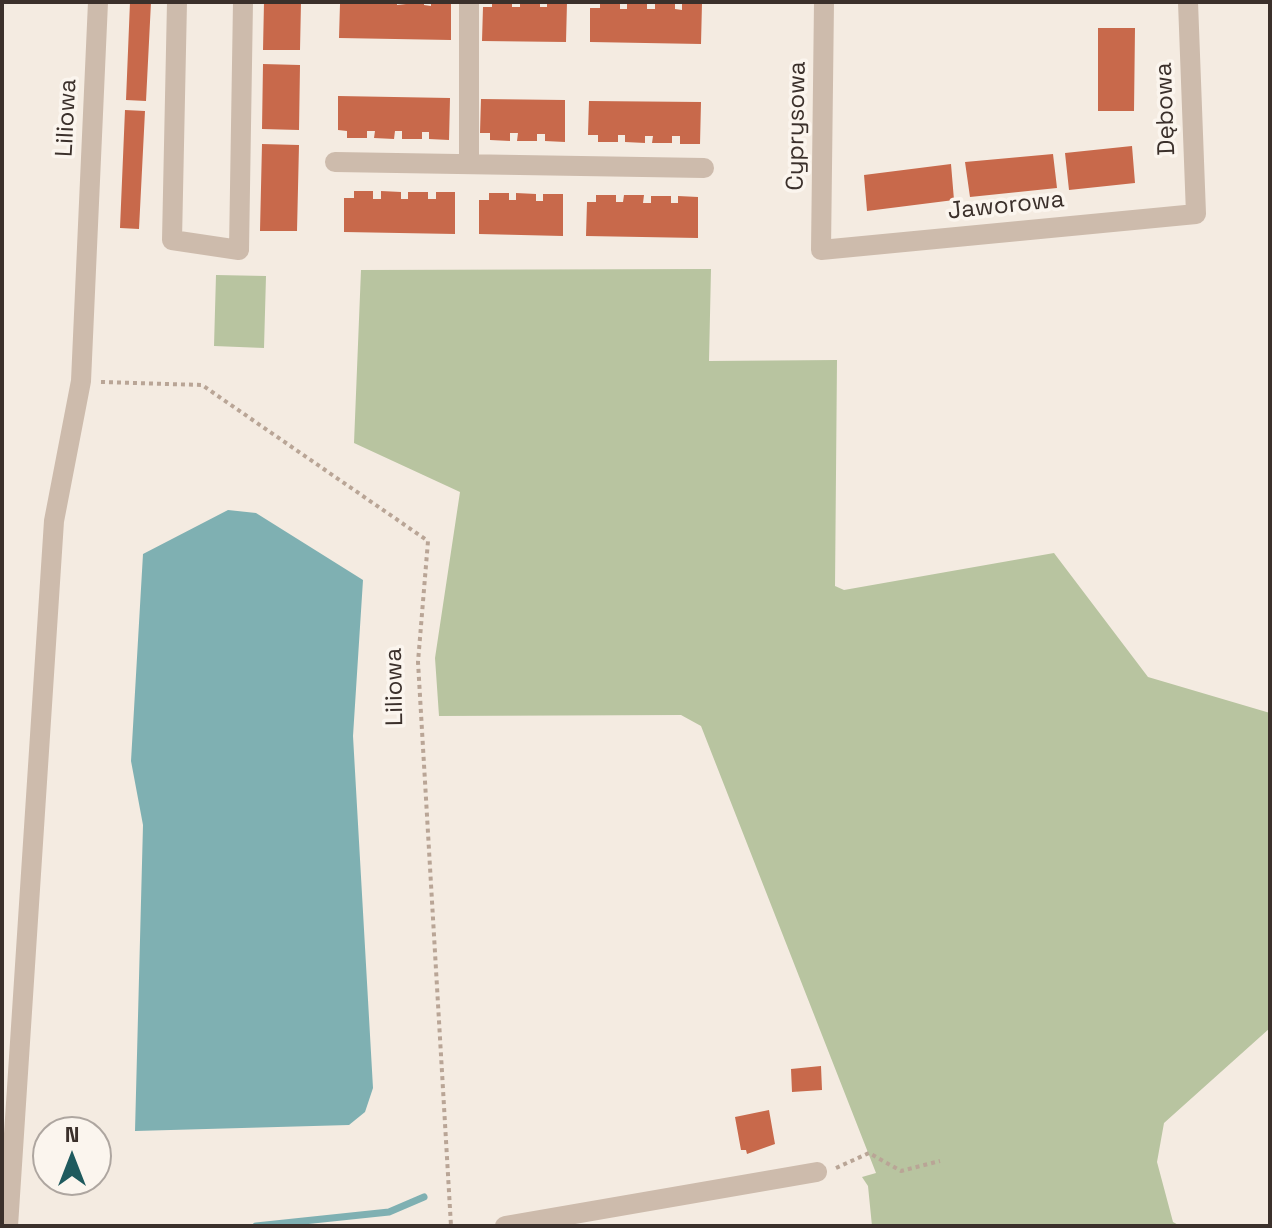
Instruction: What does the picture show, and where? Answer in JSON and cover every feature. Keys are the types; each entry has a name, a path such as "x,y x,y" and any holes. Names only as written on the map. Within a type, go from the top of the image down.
{"street":[{"name":"Liliowa","path":"8,1226 54,521 81,381 98,2"},
{"path":"177,2 172,240 239,250 243,2"},
{"path":"469,2 469,164"},
{"name":"Cyprysowa","path":"821,250 824,2"},
{"name":"Dębowa","path":"1188,2 1196,214"},
{"path":"335,162 704,168"},
{"name":"Jaworowa","path":"821,250 1196,214"},
{"path":"505,1226 817,1172"}],"path":[{"name":"Liliowa","path":"81,381 202,385 428,541 418,662 451,1226"},
{"path":"817,1172 869,1153 901,1171 940,1161"}],"green space":[{"path":"711,269 709,361 837,360 835,586 844,590 1054,553 1148,677 1270,713 1270,1028 1164,1123 1157,1162 1173,1222 1180,1226 872,1226 868,1186 862,1177 876,1173 701,726 681,715 439,716 435,658 460,492 354,443 361,270"},
{"path":"216,275 266,276 264,348 214,346"}],"water":[{"path":"228,510 256,513 363,580 353,736 373,1088 365,1112 349,1125 135,1131 143,825 131,761 143,554"}],"building":[{"path":"130,2 151,2 146,101 126,100"},
{"path":"264,2 301,2 300,50 263,50"},
{"path":"397,2 397,5 424,2 424,5 431,6 431,2 451,2 451,40 339,38 340,4"},
{"path":"492,2 512,2 512,7 520,7 520,2 540,2 540,7 547,7 547,2 567,2 566,42 482,41 483,7 492,7"},
{"path":"600,2 620,2 620,9 627,9 627,2 647,2 647,9 655,9 655,2 675,2 675,9 682,10 682,3 702,3 701,44 590,42 590,8 600,8"},
{"path":"1098,28 1135,28 1134,111 1098,111"},
{"path":"263,64 300,65 299,130 262,129"},
{"path":"338,96 450,98 449,140 429,139 429,132 422,132 422,139 402,139 402,131 395,131 394,139 374,138 375,131 367,131 367,138 347,138 347,131 338,130"},
{"path":"481,99 565,100 565,142 545,141 545,134 537,134 537,141 517,141 518,133 510,133 510,141 490,140 490,133 480,133"},
{"path":"589,101 701,102 700,144 680,144 680,136 672,136 672,143 652,143 653,136 645,136 645,143 625,142 625,135 618,135 618,142 598,142 598,135 588,135"},
{"path":"125,110 145,111 139,229 120,228"},
{"path":"262,144 299,145 297,231 260,231"},
{"path":"1132,146 1135,183 1069,190 1065,153"},
{"path":"1053,154 1057,188 970,197 965,162"},
{"path":"951,164 954,200 867,211 864,175"},
{"path":"354,191 373,191 373,199 381,199 381,191 401,192 401,199 408,199 408,192 428,192 428,199 436,199 436,192 455,192 455,234 344,232 344,198 354,198"},
{"path":"489,193 509,193 509,200 516,200 516,193 536,194 536,201 543,201 543,194 563,194 563,236 479,234 479,200 489,200"},
{"path":"596,195 616,195 616,202 623,202 624,195 644,195 643,203 651,203 651,196 671,196 671,203 678,203 678,196 698,197 698,238 586,236 587,202 596,202"},
{"path":"821,1066 822,1090 792,1092 791,1069"},
{"path":"769,1110 775,1144 747,1154 746,1150 741,1150 735,1117"}],"waterway":[{"path":"256,1226 389,1212 424,1197"}]}
